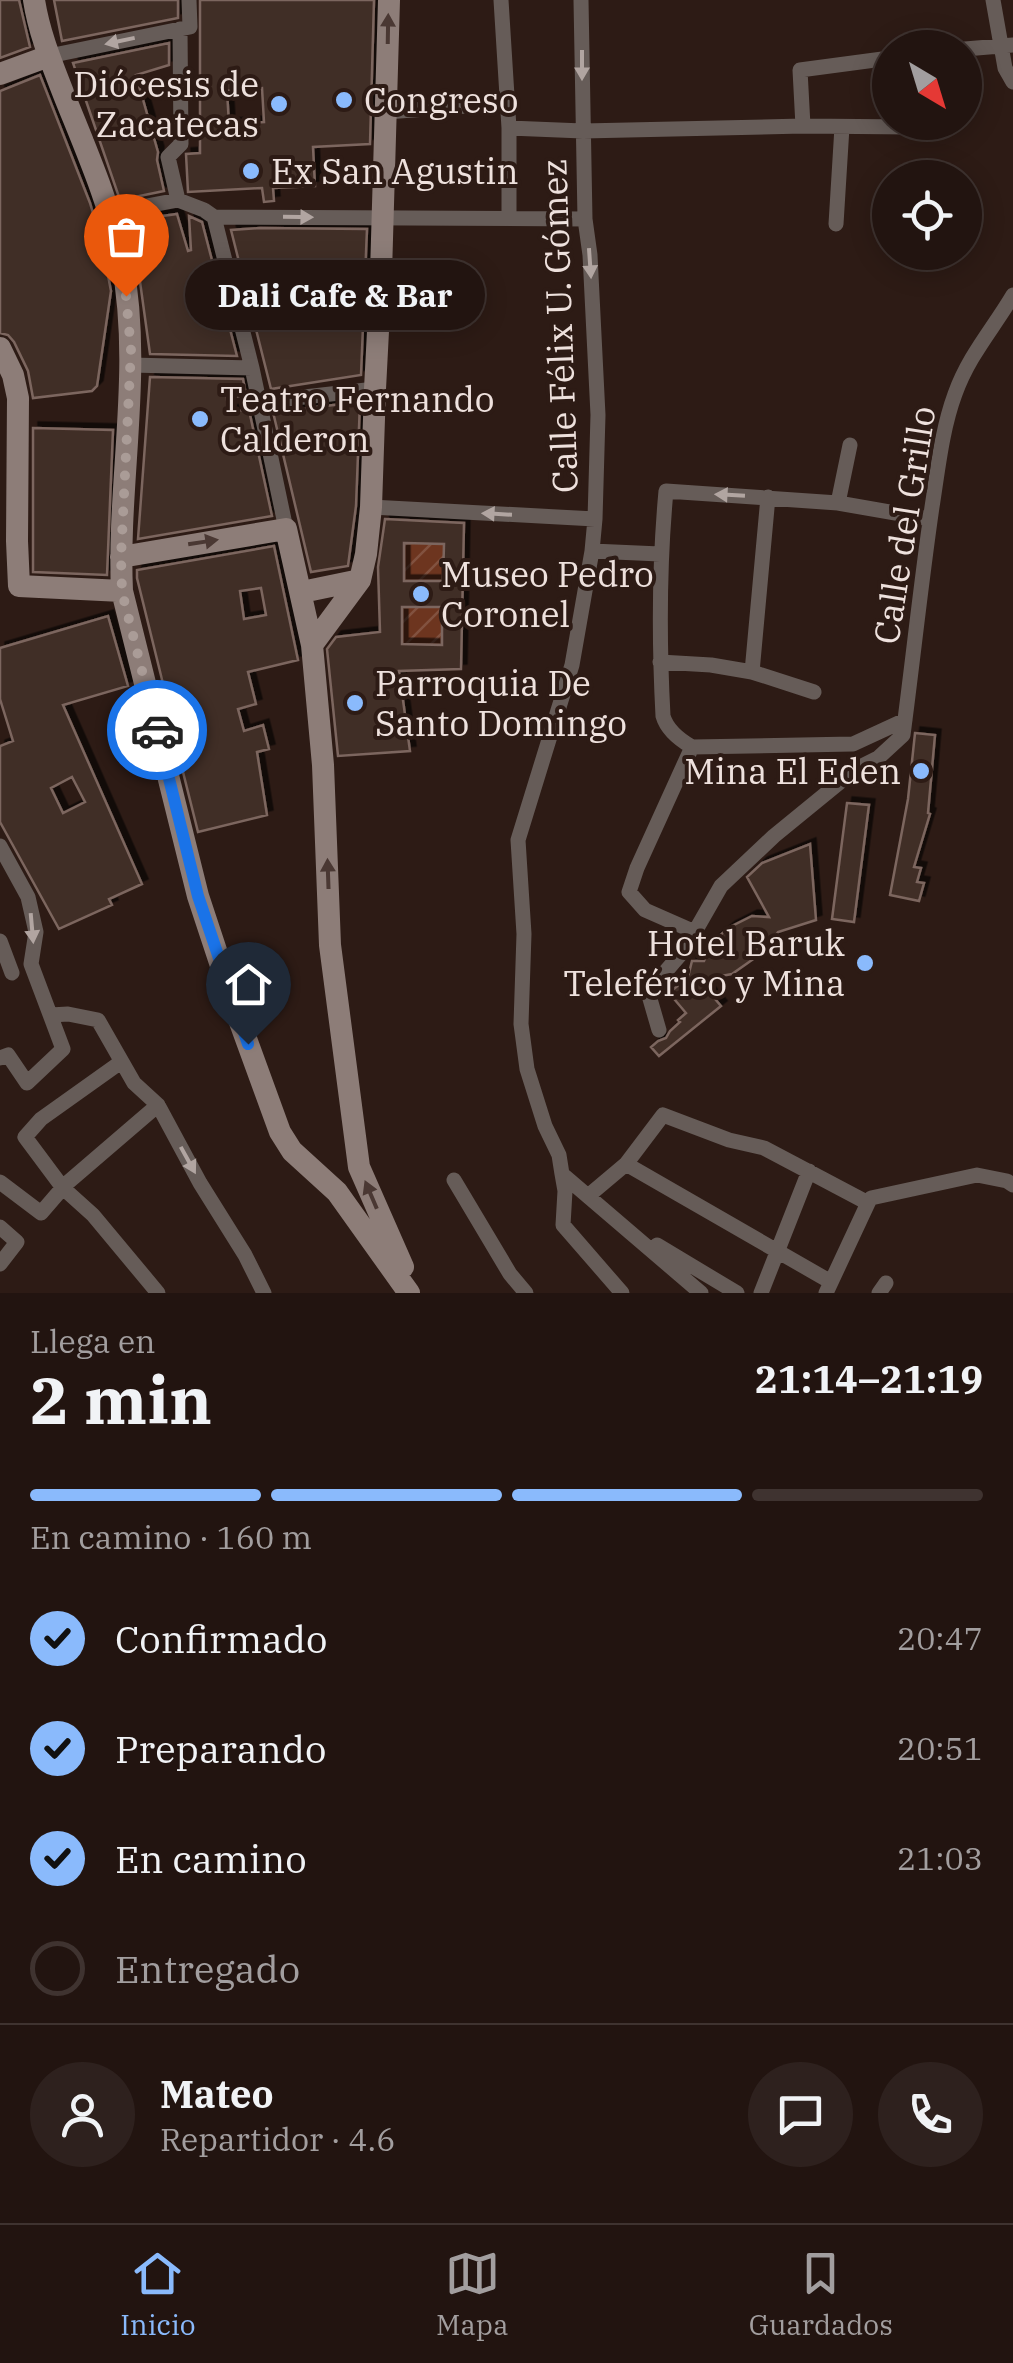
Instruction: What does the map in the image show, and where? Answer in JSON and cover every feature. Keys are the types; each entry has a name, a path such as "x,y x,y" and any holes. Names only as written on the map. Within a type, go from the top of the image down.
{"street":[{"path":"34,0 49,56 110,213 122,266 131,365 122,592 198,896 280,1132 292,1150 337,1192 407,1289"},
{"path":"178,200 168,157 181,144 189,0"},
{"path":"312,645 360,580 371,508 388,0"},
{"path":"501,0 509,128 509,216"},
{"name":"Calle Félix U. Gómez","path":"582,0 582,131 598,396 594,520 572,665 518,840 524,934 521,1024 527,1069 545,1126 559,1155 565,1191 564,1225 622,1293"},
{"path":"993,0 1007,44 1006,68 1013,82"},
{"path":"0,74 49,56 185,28"},
{"path":"982,46 1007,44"},
{"path":"803,126 800,70 872,60"},
{"path":"386,112 508,103"},
{"path":"509,128 582,131 872,126"},
{"path":"836,224 842,127"},
{"path":"110,213 178,200 214,217 586,218"},
{"path":"214,217 260,402 312,645 323,765 330,945 359,1167 402,1265 407,1289"},
{"name":"Calle del Grillo","path":"905,720 930,519 955,394 985,334 998,322 1013,295"},
{"path":"998,322 1013,310"},
{"path":"0,348 13,375 18,398 8,541 19,586 122,592"},
{"path":"131,365 252,368"},
{"path":"260,402 374,389"},
{"path":"838,503 850,445"},
{"path":"905,720 853,744 692,747 680,740 665,723 660,662 660,554 666,491 838,503 930,519"},
{"path":"752,672 768,497"},
{"path":"371,508 594,520"},
{"path":"121,557 286,529"},
{"path":"592,551 660,554"},
{"path":"302,592 360,580"},
{"path":"660,662 712,664 814,692"},
{"path":"659,1030 648,992 684,949 721,886 842,780 896,744 903,735 905,720"},
{"path":"692,747 629,892 646,910 695,932"},
{"path":"0,846 28,897 36,932 31,964 63,1049 27,1083 4,1056"},
{"path":"0,940 6,976 31,964"},
{"path":"50,1014 98,1020 134,1082 158,1106 264,1293"},
{"path":"121,1062 41,1119 25,1137 63,1188 93,1215 158,1293"},
{"path":"0,1182 42,1213 63,1188 158,1106"},
{"path":"588,1196 626,1164 662,1115 729,1140 764,1148 868,1203"},
{"path":"626,1164 777,1251 828,1288 870,1198 977,1175 1013,1185"},
{"path":"761,1293 808,1171"},
{"path":"562,1174 701,1293"},
{"path":"454,1180 510,1274 526,1293"},
{"path":"0,1228 18,1242 0,1264"},
{"path":"636,1235 737,1293"}],"shaded area":[{"path":"404,543 444,544 443,581 404,581"},
{"path":"402,607 442,607 442,645 402,644"}],"building":[{"path":"0,0 19,0 30,47 0,58"},
{"path":"54,0 178,0 178,18 62,41"},
{"path":"200,0 374,0 370,144 313,147 315,186 273,188 274,201 264,202 262,188 188,192 186,154 200,153","holes":["262,88 264,122 229,124 227,91"]},
{"path":"169,43 169,65 136,75 158,152 164,191 120,200 73,63"},
{"path":"40,75 90,203 111,291 97,386 92,391 33,398 28,371 14,342 0,333 0,91"},
{"path":"177,214 188,251 189,216 202,222 237,356 150,354 137,260 127,221"},
{"path":"367,229 361,375 271,389 231,230"},
{"path":"150,377 243,379 246,395 227,398 228,411 249,410 272,516 138,539"},
{"path":"360,402 356,506 348,566 311,572 273,412"},
{"path":"33,428 113,430 107,575 33,572"},
{"path":"385,519 464,523 461,669 399,671 410,751 338,756 327,649 336,637 380,632 378,567","holes":["404,543 444,544 443,581 404,581","402,607 442,607 442,645 402,644"]},
{"path":"274,546 298,660 248,672 256,704 238,709 244,731 263,725 269,749 257,752 267,815 198,832 137,570","holes":["261,588 266,615 244,619 240,591"]},
{"path":"108,616 128,686 63,705 142,884 109,899 112,905 59,929 0,822 0,746 13,741 0,699 0,648","holes":["72,777 85,802 63,813 51,788"]},
{"path":"915,733 935,735 930,814 914,867 921,868 917,882 924,883 919,901 890,895 908,799"},
{"path":"847,803 869,805 854,922 832,919"},
{"path":"810,844 816,920 778,932 766,950 732,974 699,980 721,1006 659,1056 651,1047 666,1038 686,1013 669,993 688,977 692,961 704,961 713,941 730,927 752,916 769,917 747,877 762,863"}],"way so far":[{"path":"126,296 131,350 122,592 157,730"}],"place":[{"name":"Congreso","path":"344,100"},
{"name":"Diócesis de Zacatecas","path":"279,104"},
{"name":"Ex San Agustin","path":"251,171"},
{"name":"Dali Cafe & Bar","path":"126,296"},
{"name":"Teatro Fernando Calderon","path":"200,419"},
{"name":"Museo Pedro Coronel","path":"421,594"},
{"name":"Parroquia De Santo Domingo","path":"355,703"},
{"name":"Mina El Eden","path":"921,771"},
{"name":"Hotel Baruk Teleférico y Mina","path":"865,963"}],"route":[{"path":"157,730 198,896 248,1044"}]}
